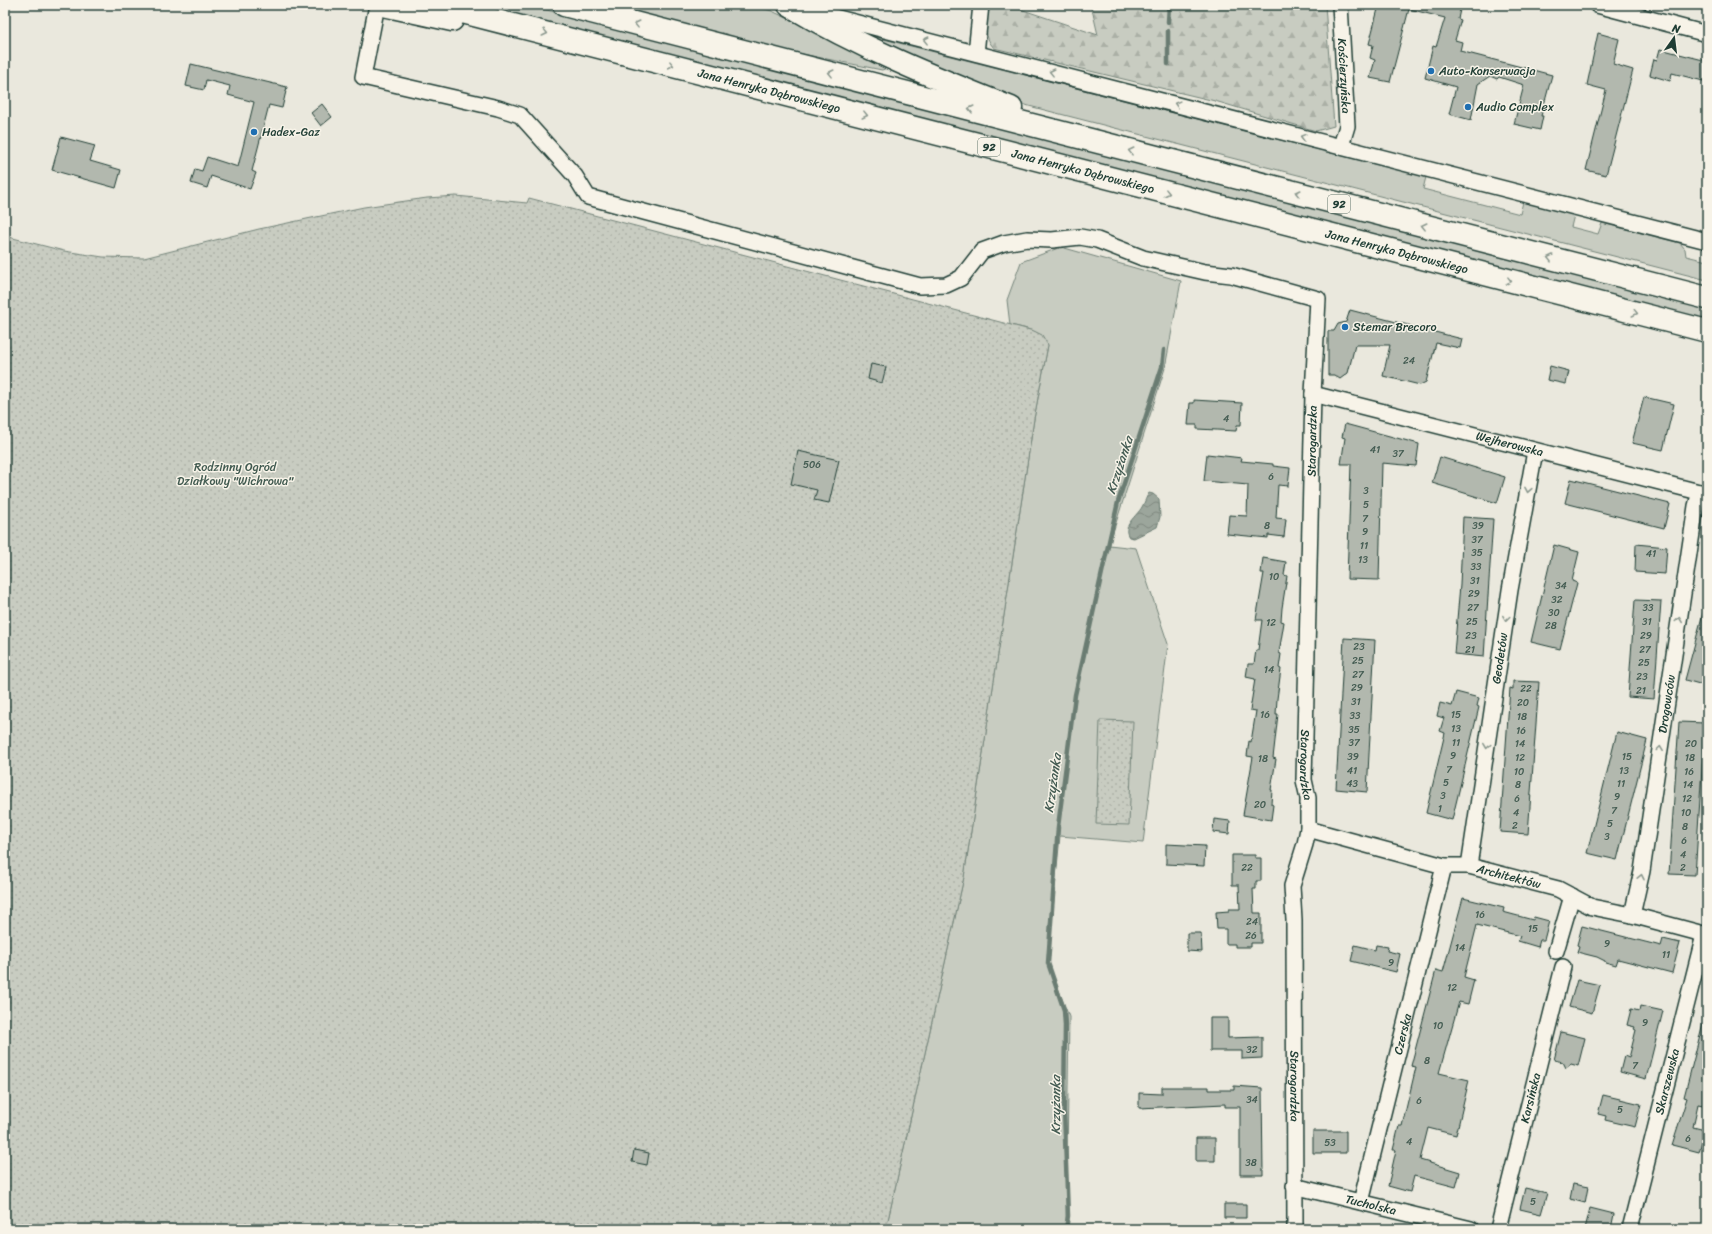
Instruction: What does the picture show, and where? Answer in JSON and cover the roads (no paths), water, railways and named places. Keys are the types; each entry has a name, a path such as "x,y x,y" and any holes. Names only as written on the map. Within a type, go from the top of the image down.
{"main road":[{"path":"383,5 444,19 507,23"},
{"name":"Jana Henryka Dąbrowskiego","path":"435,5 1707,331"},
{"name":"92","path":"564,5 1707,298"},
{"path":"789,5 868,48 1090,140"}],"street":[{"name":"Starogardzka","path":"377,5 363,77 498,108 520,115 575,176 588,197 920,286 946,285 961,278 982,251 1004,243 1027,239 1052,240 1080,237 1097,240 1143,258 1205,272 1231,275 1318,299 1313,394 1304,780 1308,798 1308,830 1306,844 1292,886 1294,920 1295,1229"},
{"path":"789,5 1707,241"},
{"path":"976,53 981,5"},
{"name":"Kościerzyńska","path":"1340,5 1347,126 1341,146"},
{"path":"1597,5 1707,34"},
{"name":"Wejherowska","path":"1313,394 1703,493"},
{"name":"Geodetów","path":"1469,866 1510,590 1535,451"},
{"name":"Drogowców","path":"1632,915 1642,871 1694,514 1703,493"},
{"name":"Architektów","path":"1308,830 1444,866 1469,866 1558,890 1592,907 1632,915 1705,935"},
{"name":"Czerska","path":"1361,1202 1444,866"},
{"path":"1556,951 1572,896"},
{"name":"Skarszewska","path":"1630,1229 1705,935"},
{"name":"Karsińska","path":"1498,1229 1563,967"},
{"name":"Tucholska","path":"1294,1186 1471,1229"}],"water":[{"path":"1149,493 1153,494 1159,499 1160,517 1157,527 1134,538 1129,537 1127,533 1128,525 1142,507"}],"waterway":[{"name":"Krzyżanka","path":"1168,22 1169,5"},
{"name":"Krzyżanka","path":"1168,31 1168,64"},
{"name":"Krzyżanka","path":"1066,1229 1068,1216 1064,1111 1064,1010 1048,963 1058,827 1075,695 1103,568 1118,502 1162,367 1164,350"}],"place":[{"name":"Auto-Konserwacja","path":"1431,71"},
{"name":"Audio Complex","path":"1468,107"},
{"name":"Hadex-Gaz","path":"254,132"},
{"name":"Stemar Brecoro","path":"1345,327"}],"park label":[{"name":"Rodzinny Ogród Działkowy \"Wichrowa\"","path":"235,474"}]}
